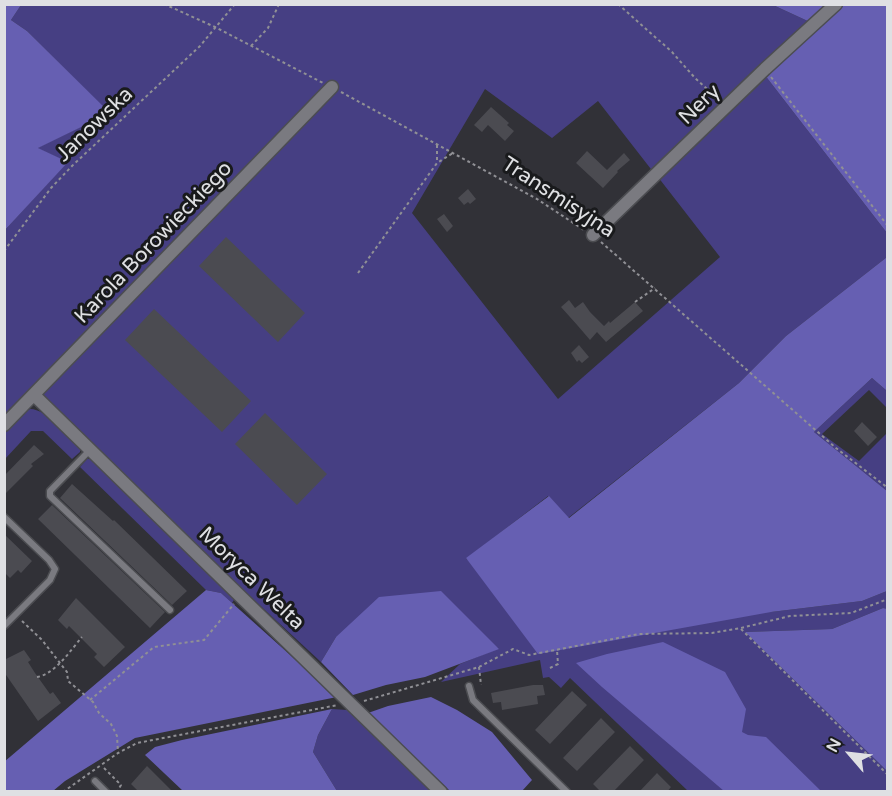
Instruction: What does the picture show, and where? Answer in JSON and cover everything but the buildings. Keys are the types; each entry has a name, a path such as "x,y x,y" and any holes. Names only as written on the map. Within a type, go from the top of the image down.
{"street":[{"name":"Nery","path":"593,235 765,69 836,4"},
{"name":"Karola Borowieckiego","path":"4,425 332,87"},
{"name":"Moryca Welta","path":"34,394 441,792"}],"lane":[{"path":"90,449 50,492 50,496 170,610"},
{"path":"4,517 49,560 55,569 50,580 4,626"},
{"path":"469,686 473,700 567,792"},
{"path":"95,781 106,792"}],"path":[{"name":"Transmisyjna","path":"164,4 215,27 332,87 537,199 593,235 833,445 888,488"},
{"name":"Janowska","path":"4,251 51,188 200,46 235,4"},
{"path":"251,46 268,28 279,4"},
{"path":"618,4 672,52 695,78 726,107"},
{"path":"765,69 888,226"},
{"path":"437,144 437,163"},
{"path":"358,273 437,163 453,153"},
{"path":"636,302 655,288"},
{"path":"90,700 154,647 204,640 241,596"},
{"path":"63,792 118,753 137,743 221,729 330,705 352,705 479,667 513,650 530,655 639,634 712,633 790,616 851,613 888,599"},
{"path":"16,615 42,640 67,672 69,681 90,700 114,729 117,736 118,753"},
{"path":"741,628 888,776"},
{"path":"36,677 41,677 60,663 82,638"},
{"path":"550,668 558,664 556,649"},
{"path":"479,667 481,685"},
{"path":"104,768 121,785 117,792"}],"shaded area":[{"path":"5,4 21,5 11,20 27,31 110,113 38,148 68,162 5,230"},
{"path":"21,5 773,5 812,23 654,173 598,101 552,138 485,89 412,213 558,399 720,257 658,177 764,74 887,233 887,257 786,336 739,383 568,518 548,496 466,559 771,612 862,601 887,591 887,609 883,608 832,629 745,632 887,771 887,791 688,791 570,678 561,688 549,677 543,678 540,660 441,682 460,664 499,648 336,637 321,662 214,563 37,390 5,417 5,230 67,162 37,148 109,113 27,31 11,20"},
{"path":"773,5 832,5 812,23"},
{"path":"841,5 887,5 887,233 764,74"},
{"path":"887,257 887,391 872,378 814,432 887,491 887,591 862,601 771,612 538,654 466,558 549,496 569,518 739,383 786,336"},
{"path":"872,378 887,391 887,408 869,390 822,434 859,461 887,433 887,491 814,432"},
{"path":"30,409 43,413 56,424 80,447 80,452 72,459 43,431 31,431 5,459 5,433"},
{"path":"87,459 92,459 235,598 232,603 221,593 206,590 80,467"},
{"path":"206,590 221,593 337,697 135,738 65,781 53,791 5,791 4,762"},
{"path":"441,591 499,649 425,677 353,695 321,662 336,637 379,597"},
{"path":"883,608 888,609 887,771 745,632 832,629"},
{"path":"663,642 725,672 746,709 742,732 766,737 821,791 724,791 576,663"},
{"path":"431,697 492,732 532,780 522,791 450,791 368,713 388,706"},
{"path":"332,709 347,710 433,791 337,791 313,752 318,735"},
{"path":"332,709 318,735 313,752 337,791 183,791 145,755 155,747 182,740"}]}
